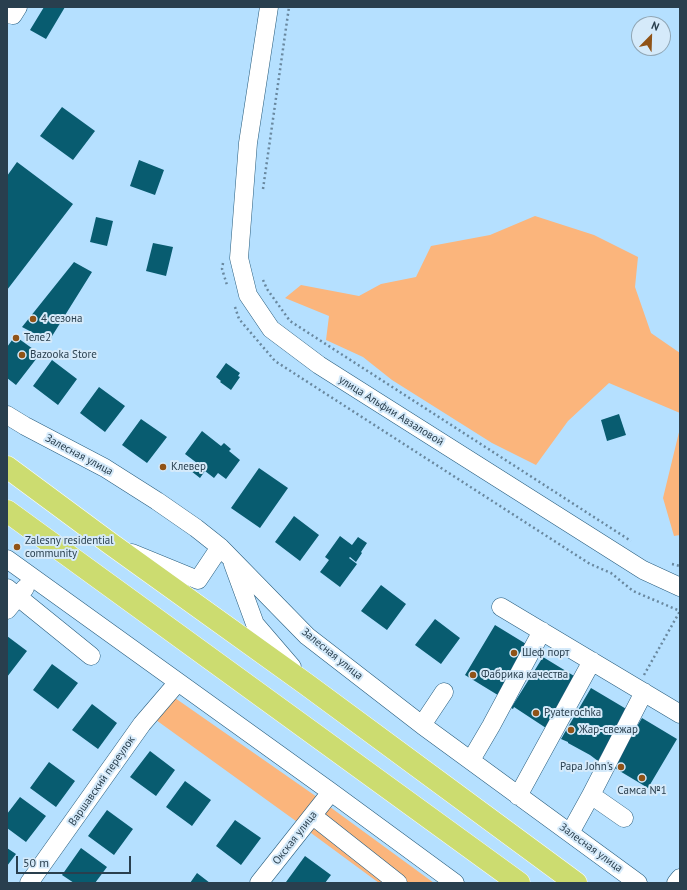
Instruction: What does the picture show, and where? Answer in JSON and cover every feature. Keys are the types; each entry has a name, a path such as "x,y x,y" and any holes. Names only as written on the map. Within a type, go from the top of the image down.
{"main road":[{"path":"7,467 111,544 306,684 576,883"},
{"path":"7,511 519,883"}],"street":[{"path":"7,14 13,15 18,7"},
{"name":"улица Альфии Авзаловой","path":"268,7 248,143 239,258 248,295 271,329 319,365 642,570 680,587"},
{"name":"Залесная улица","path":"7,415 105,468 196,528 225,551 307,636 422,725 638,883"},
{"path":"111,544 198,580 225,551 255,624 306,684"},
{"path":"7,559 455,883"},
{"path":"33,578 11,598 91,656"},
{"path":"502,607 680,714"},
{"path":"470,760 491,726 542,631"},
{"path":"518,796 592,661"},
{"name":"Варшавский переулок","path":"29,883 142,724 178,682"},
{"path":"570,833 591,795 640,690"},
{"path":"422,725 444,692"},
{"name":"Окская улица","path":"260,883 331,792"},
{"path":"591,795 624,818"},
{"path":"313,816 398,883"},
{"path":"676,883 680,878"}],"path":[{"path":"262,191 289,7"},
{"path":"223,262 222,269 229,291"},
{"path":"261,275 267,289 290,321 634,543"},
{"path":"234,305 239,319 275,361 590,564 611,573 633,591 680,611 640,690"},
{"path":"667,562 680,566"}],"shaded area":[{"path":"535,216 594,235 638,257 635,287 651,333 680,353 680,413 609,383 568,421 536,465 492,443 392,380 363,357 326,340 329,316 285,298 301,285 359,296 381,284 416,277 431,246 490,235"},
{"path":"680,428 680,535 674,536 663,498"},
{"path":"175,698 317,797 300,824 156,720"},
{"path":"330,807 434,883 379,883 307,830"}],"building":[{"path":"44,7 65,7 46,39 30,30"},
{"path":"62,107 95,131 73,160 40,136"},
{"path":"139,160 164,170 155,195 130,186"},
{"path":"17,162 73,204 7,290 7,176"},
{"path":"96,217 113,221 107,246 90,242"},
{"path":"153,243 173,247 166,276 146,271"},
{"path":"74,262 92,272 49,341 22,327"},
{"path":"15,336 40,354 16,385 7,378 7,347"},
{"path":"52,360 77,379 58,405 33,386"},
{"path":"226,363 240,373 238,376 240,377 231,390 216,377"},
{"path":"99,387 125,406 105,432 80,413"},
{"path":"619,414 626,435 607,441 601,420"},
{"path":"141,419 167,437 147,463 122,445"},
{"path":"202,431 221,446 224,443 231,449 229,451 240,460 226,479 218,473 214,478 205,471 200,478 191,471 197,463 185,454"},
{"path":"259,468 288,488 260,528 231,508"},
{"path":"294,516 319,535 300,561 275,542"},
{"path":"340,536 352,545 358,537 367,543 356,562 350,557 349,558 357,564 340,587 320,572 329,560 325,557"},
{"path":"381,585 406,604 387,630 361,611"},
{"path":"435,619 460,638 441,664 415,645"},
{"path":"495,625 531,647 501,697 465,675"},
{"path":"7,636 27,651 7,677"},
{"path":"543,657 579,679 546,728 514,707 513,709 511,708"},
{"path":"52,664 78,683 58,709 33,690"},
{"path":"591,688 628,710 598,761 561,739"},
{"path":"92,704 117,723 98,749 72,730"},
{"path":"642,718 677,739 648,788 613,767"},
{"path":"150,751 175,770 156,796 130,777"},
{"path":"49,762 75,781 56,807 30,788"},
{"path":"185,781 211,800 192,826 166,807"},
{"path":"20,797 46,816 26,842 7,828 7,814"},
{"path":"107,810 133,829 114,855 88,836"},
{"path":"235,820 261,838 241,865 216,846"},
{"path":"7,848 16,854 7,866"},
{"path":"81,848 107,867 95,883 74,883 62,875"},
{"path":"305,856 331,875 325,883 286,882"},
{"path":"197,873 210,883 190,883"}],"place":[{"name":"4 сезона","path":"33,319"},
{"name":"Теле2","path":"16,338"},
{"name":"Bazooka Store","path":"22,355"},
{"name":"Клевер","path":"163,467"},
{"name":"Zalesny residential community","path":"17,547"},
{"name":"Шеф порт","path":"514,653"},
{"name":"Фабрика качества","path":"473,675"},
{"name":"Pyaterochka","path":"536,713"},
{"name":"Жар-свежар","path":"571,730"},
{"name":"Papa John's","path":"621,767"},
{"name":"Самса №1","path":"642,778"}]}
